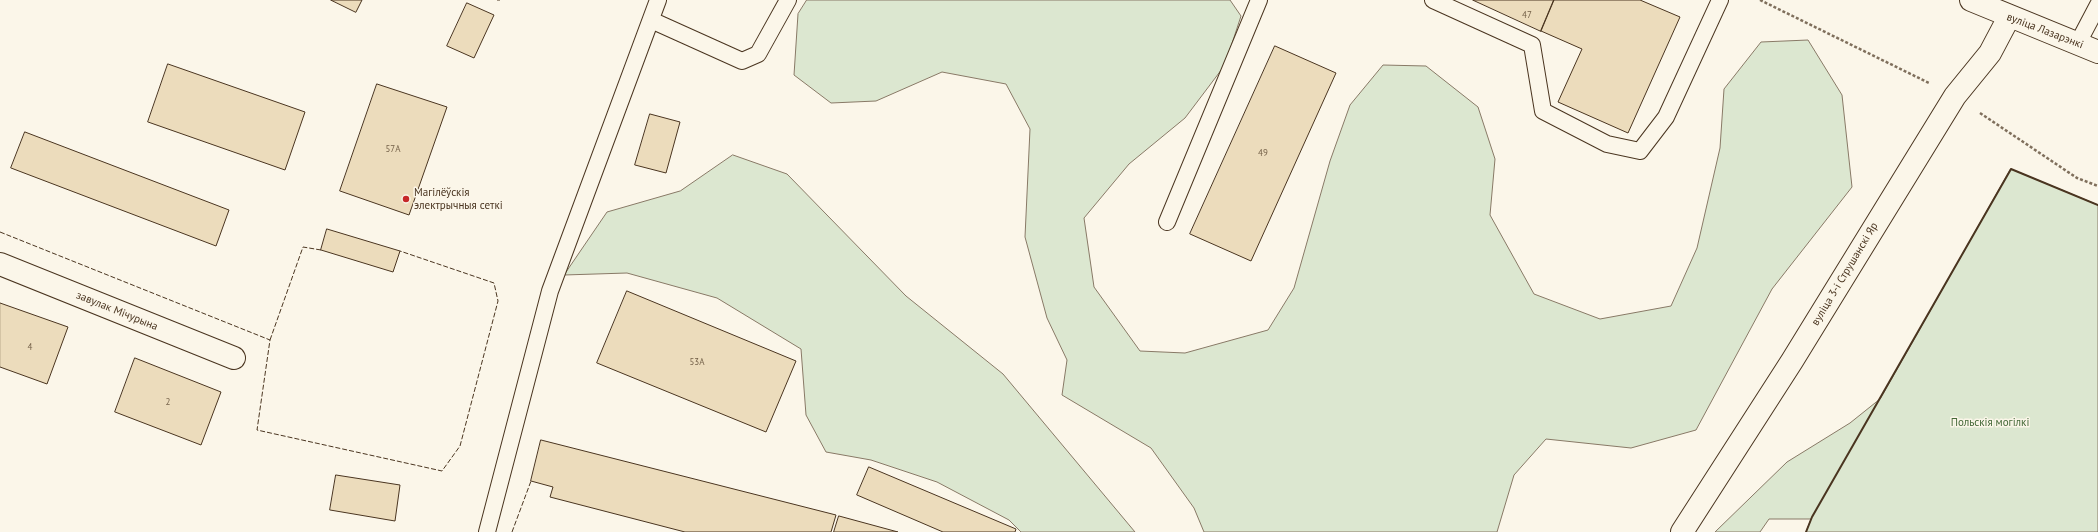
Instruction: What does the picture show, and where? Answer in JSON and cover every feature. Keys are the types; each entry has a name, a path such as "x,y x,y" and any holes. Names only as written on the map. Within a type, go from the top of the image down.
{"street":[{"name":"вуліца Лазарэнкі","path":"1971,0 2009,17 2098,52"},
{"name":"вуліца 3-і Струшанскі Яр","path":"1682,532 1792,361 1955,96 1990,53 2009,17"},
{"name":"завулак Мічурына","path":"0,264 234,358"}],"lane":[{"path":"490,531 550,291 658,0"},
{"path":"651,20 742,61 758,54 788,0"},
{"path":"1167,222 1259,0"},
{"path":"1433,0 1532,45 1543,111 1607,144 1640,151 1666,117 1720,0"},
{"path":"2078,43 2098,5"}],"green space":[{"path":"807,0 1230,0 1241,16 1225,65 1185,118 1129,164 1084,218 1094,287 1140,351 1185,353 1268,330 1294,288 1330,161 1350,105 1383,65 1426,66 1478,107 1495,159 1490,215 1534,294 1600,319 1671,306 1697,248 1720,148 1724,89 1761,42 1808,40 1842,95 1852,187 1772,289 1696,430 1631,448 1546,439 1514,475 1497,532 1204,532 1194,508 1151,448 1062,395 1067,360 1047,318 1025,237 1030,129 1006,84 942,72 876,101 831,103 794,75 798,14"},
{"path":"733,155 787,174 906,296 1003,374 1135,532 1021,532 1009,520 937,482 871,460 826,452 806,415 801,349 717,298 627,273 564,275 607,212 680,191"},
{"name":"Польскія могілкі","path":"2011,169 2098,205 2098,532 1806,532 1811,519 1769,519 1760,532 1715,532 1787,462 1850,423 1880,399"}],"building":[{"path":"331,0 362,0 356,12"},
{"path":"1473,0 1554,0 1541,31"},
{"path":"1554,0 1640,0 1680,17 1628,133 1558,102 1582,49 1541,31"},
{"path":"467,3 494,15 474,58 447,46"},
{"path":"1275,46 1336,73 1251,261 1190,234"},
{"path":"168,64 305,112 285,170 148,122"},
{"path":"377,84 447,107 409,215 340,191"},
{"path":"650,114 680,122 666,173 635,165"},
{"path":"25,132 229,210 216,246 11,168"},
{"path":"327,229 400,251 393,272 321,250"},
{"path":"627,291 796,361 766,432 597,363"},
{"path":"0,303 68,327 47,384 0,367"},
{"path":"135,358 221,392 201,445 115,412"},
{"path":"541,440 836,515 831,532 685,532 550,497 553,487 531,481"},
{"path":"869,467 1016,529 1015,532 943,532 857,495"},
{"path":"336,475 400,485 395,521 330,510"},
{"path":"839,516 898,532 834,532"}],"fence":[{"path":"0,232 270,340 257,430 442,471 460,446 498,301 494,283 400,251"},
{"path":"270,340 303,247 321,250"},
{"path":"512,532 531,481"}],"wall":[{"path":"1806,532 1812,517 2011,169 2098,205"}],"place":[{"name":"Магілёўскія электрычныя сеткі","path":"406,199"}]}
